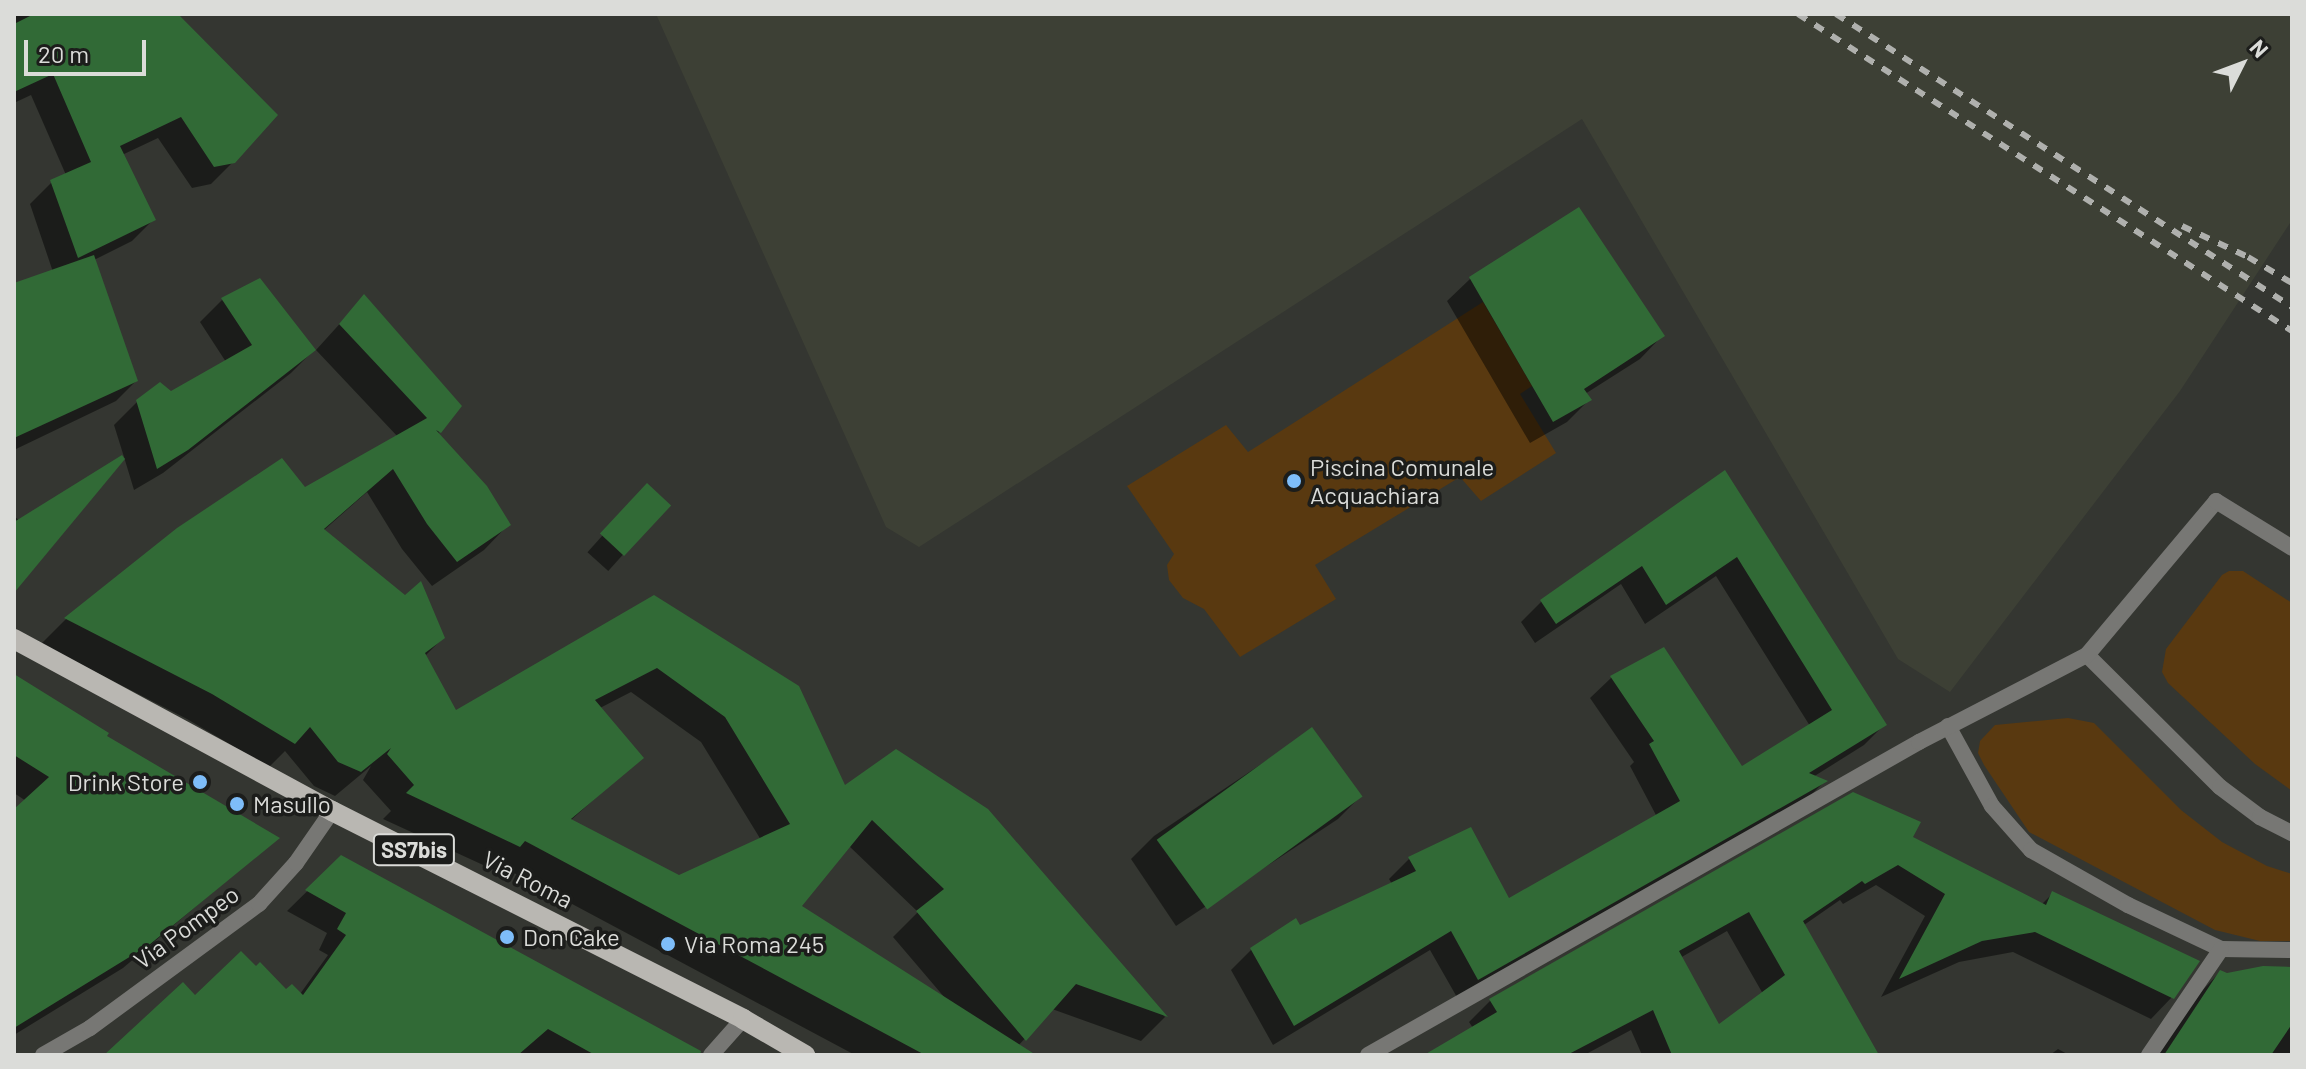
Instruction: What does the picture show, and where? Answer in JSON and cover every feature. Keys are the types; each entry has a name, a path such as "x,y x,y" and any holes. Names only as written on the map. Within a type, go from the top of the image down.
{"main road":[{"name":"Via Roma","path":"17,645 332,811 743,1019 805,1055"}],"street":[{"path":"1368,1055 1919,742 2087,655 2216,501 2292,548"},
{"path":"2087,655 2220,787 2260,817 2292,833"},
{"path":"1948,726 1992,806 2031,850 2128,905 2221,949 2292,950"},
{"name":"Via Pompeo","path":"43,1055 90,1028 259,904 296,863 332,811"},
{"path":"2149,1055 2221,949"},
{"path":"711,1055 743,1019"}],"shaded area":[{"path":"656,14 2292,14 2292,220 2180,391 1950,692 1898,659 1582,119 919,547 886,527"},
{"name":"Piscina Comunale Acquachiara","path":"1483,302 1532,386 1520,394 1556,453 1481,501 1460,477 1315,565 1336,599 1240,657 1204,609 1183,598 1169,580 1167,565 1174,554 1127,486 1226,425 1248,452"},
{"path":"2229,571 2243,571 2292,603 2292,791 2255,764 2168,683 2162,672 2166,649 2222,575"},
{"path":"2068,718 2094,723 2181,810 2222,842 2267,866 2292,874 2292,941 2260,941 2215,930 2029,832 1984,765 1978,753 1980,741 1995,725"}],"building":[{"path":"34,14 178,14 278,115 235,163 214,167 181,117 120,146 156,220 78,258 50,180 91,162 53,74 14,92 14,24"},
{"path":"1579,207 1665,336 1584,389 1592,400 1553,422 1469,277"},
{"path":"94,255 138,381 14,438 14,283"},
{"path":"260,278 316,350 188,450 157,469 136,400 160,382 171,391 252,345 221,298"},
{"path":"364,294 462,406 441,433 436,430 487,486 511,525 457,562 427,524 393,469 324,529 405,595 421,581 445,638 425,653 456,710 654,595 799,686 845,785 896,749 988,809 1168,1017 1076,984 1026,1041 916,911 944,889 872,820 802,906 1036,1055 925,1055 525,841 520,847 406,793 414,785 387,754 391,748 361,772 338,762 310,727 295,744 212,694 64,618 177,528 282,458 305,487 427,418 339,324","holes":["657,668 725,717 790,824 679,875 571,819 644,758 595,700"]},
{"path":"122,455 125,459 14,593 14,522"},
{"path":"1725,470 1887,725 1809,773 1828,781 1478,980 1451,931 1294,1026 1250,948 1296,918 1300,925 1416,871 1408,857 1471,827 1509,898 1680,801 1649,744 1654,741 1610,676 1664,647 1742,766 1832,710 1737,557 1666,605 1642,566 1556,624 1540,600"},
{"path":"647,483 671,506 624,556 600,533"},
{"path":"14,674 109,733 107,736 280,838 149,945 14,1028 14,809 49,777 14,755"},
{"path":"1312,727 1363,797 1207,909 1157,840"},
{"path":"1853,792 1921,822 1913,837 2046,905 2052,891 2200,961 2174,999 2035,932 1982,941 1899,979 1945,894 1898,865 1865,884 1862,881 1803,921 1879,1055 1672,1055 1653,1010 1567,1055 1424,1055 1497,1012 1489,999","holes":["1749,912 1785,975 1719,1024 1679,951"]},
{"path":"341,855 701,1051 700,1055 595,1055 548,1029 518,1055 104,1055 183,982 195,995 241,951 256,966 260,962 286,989 292,984 303,995 346,935 337,929 346,913 305,890"},
{"path":"2263,966 2292,967 2292,1024 2271,1055 2164,1055 2220,970 2227,973"}],"railway":[{"path":"1798,14 2292,331"},
{"path":"1836,14 2292,307"},
{"path":"2182,226 2248,257 2292,283"}],"place":[{"name":"Piscina Comunale Acquachiara","path":"1294,481"},
{"name":"Drink Store","path":"200,782"},
{"name":"Masullo","path":"237,804"},
{"name":"Don Cake","path":"507,937"},
{"name":"Via Roma 245","path":"668,944"}]}
